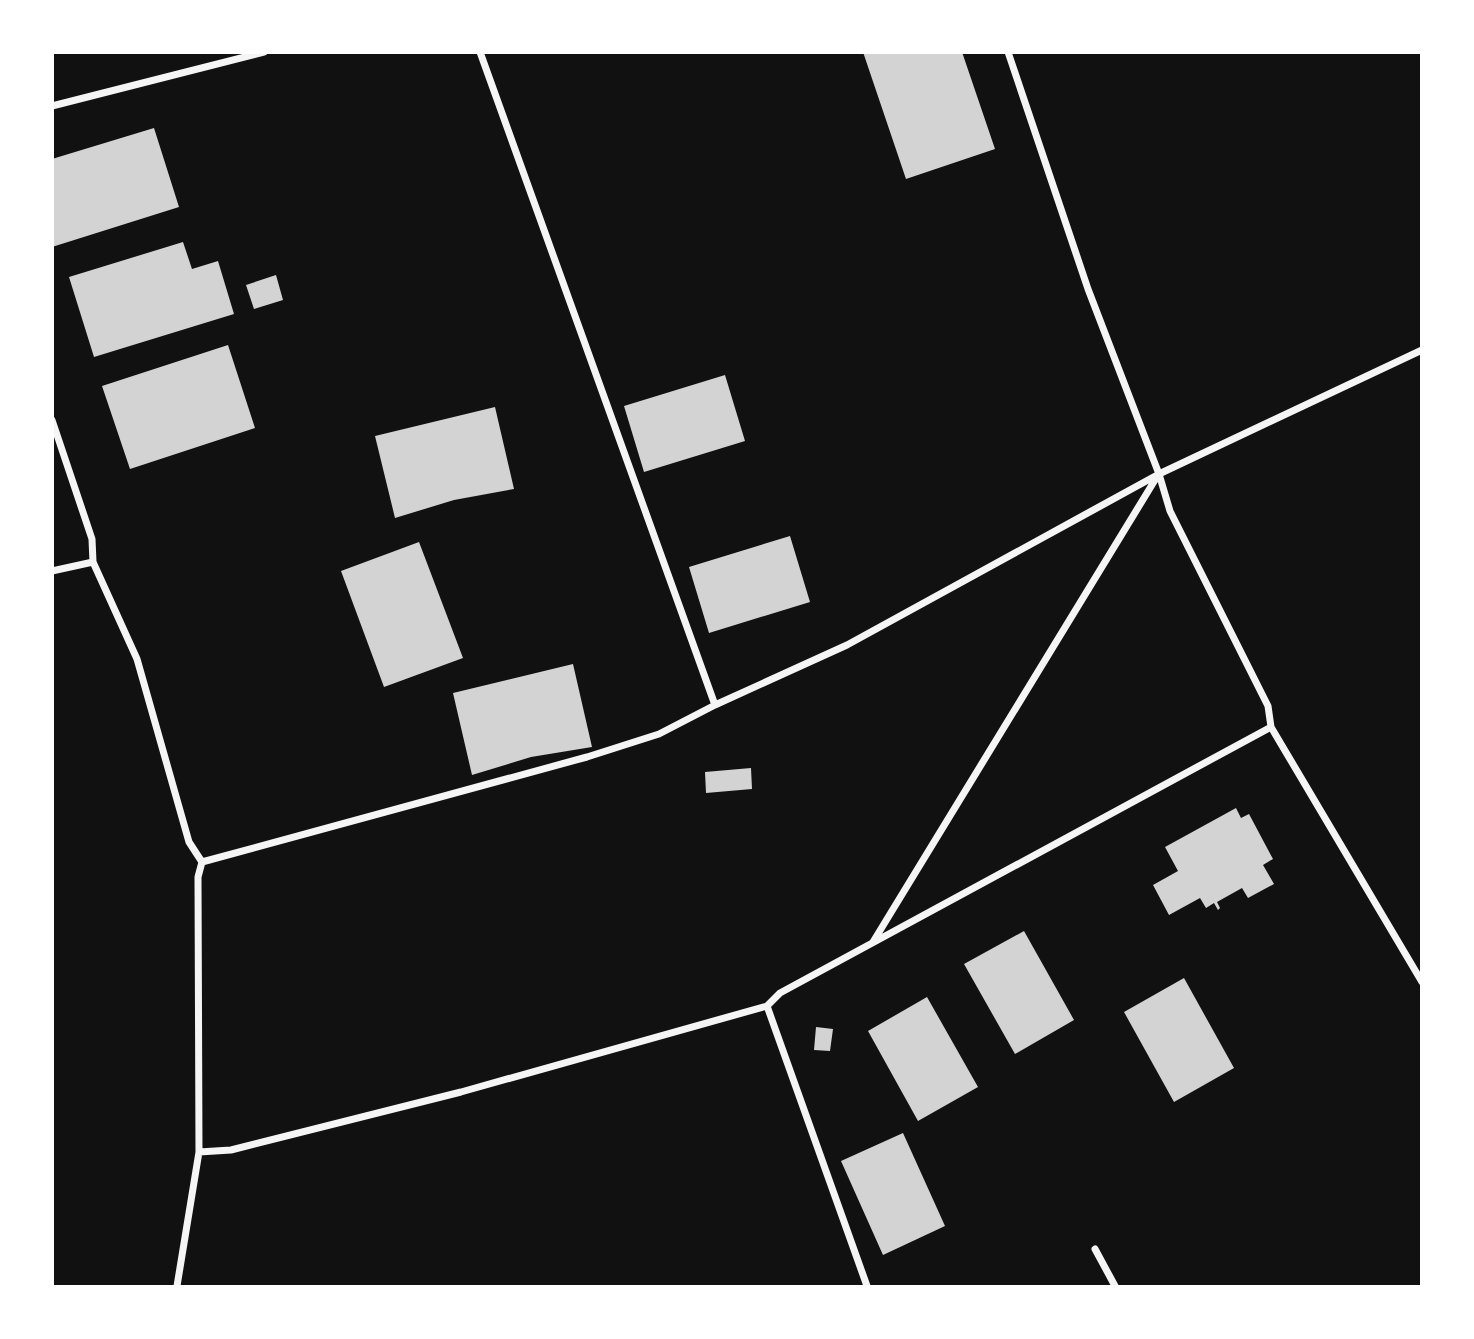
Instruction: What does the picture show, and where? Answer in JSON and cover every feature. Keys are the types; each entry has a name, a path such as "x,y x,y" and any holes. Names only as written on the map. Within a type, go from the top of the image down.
{"street":[{"path":"52,106 264,52"},
{"path":"480,52 715,705"},
{"path":"1008,52 1088,289 1159,474 1170,511 1268,706 1270,727 1422,982"},
{"path":"202,862 587,758 659,734 715,705 847,645 1159,474 1422,350"},
{"path":"52,420 92,539 93,562 136,659 189,842 202,862 198,877 199,1152 177,1286"},
{"path":"872,943 1159,474"},
{"path":"52,571 93,562"},
{"path":"199,1152 231,1150 461,1092 766,1006 780,993 1270,727"},
{"path":"766,1006 867,1286"},
{"path":"1095,1249 1115,1286"}],"building":[{"path":"863,52 962,52 995,149 906,179"},
{"path":"154,128 179,207 52,247 52,159"},
{"path":"183,242 192,269 218,261 234,314 94,357 69,277"},
{"path":"276,275 283,300 254,309 246,285"},
{"path":"228,345 255,428 130,469 102,386"},
{"path":"725,375 745,441 644,472 624,406"},
{"path":"495,407 514,489 454,500 395,518 375,436"},
{"path":"790,536 810,602 709,633 689,567"},
{"path":"419,542 463,658 384,687 341,571"},
{"path":"573,664 592,747 531,757 472,775 453,693"},
{"path":"751,768 752,789 706,793 705,772"},
{"path":"1236,808 1241,818 1249,814 1273,859 1263,865 1274,884 1248,898 1242,888 1217,902 1220,908 1218,910 1214,903 1206,908 1200,898 1169,915 1153,885 1178,871 1165,847"},
{"path":"1024,931 1074,1020 1015,1054 964,964"},
{"path":"1184,978 1234,1068 1174,1102 1124,1012"},
{"path":"927,997 978,1087 918,1121 868,1031"},
{"path":"816,1027 833,1029 830,1051 814,1050"},
{"path":"903,1133 945,1226 883,1255 841,1161"}]}
